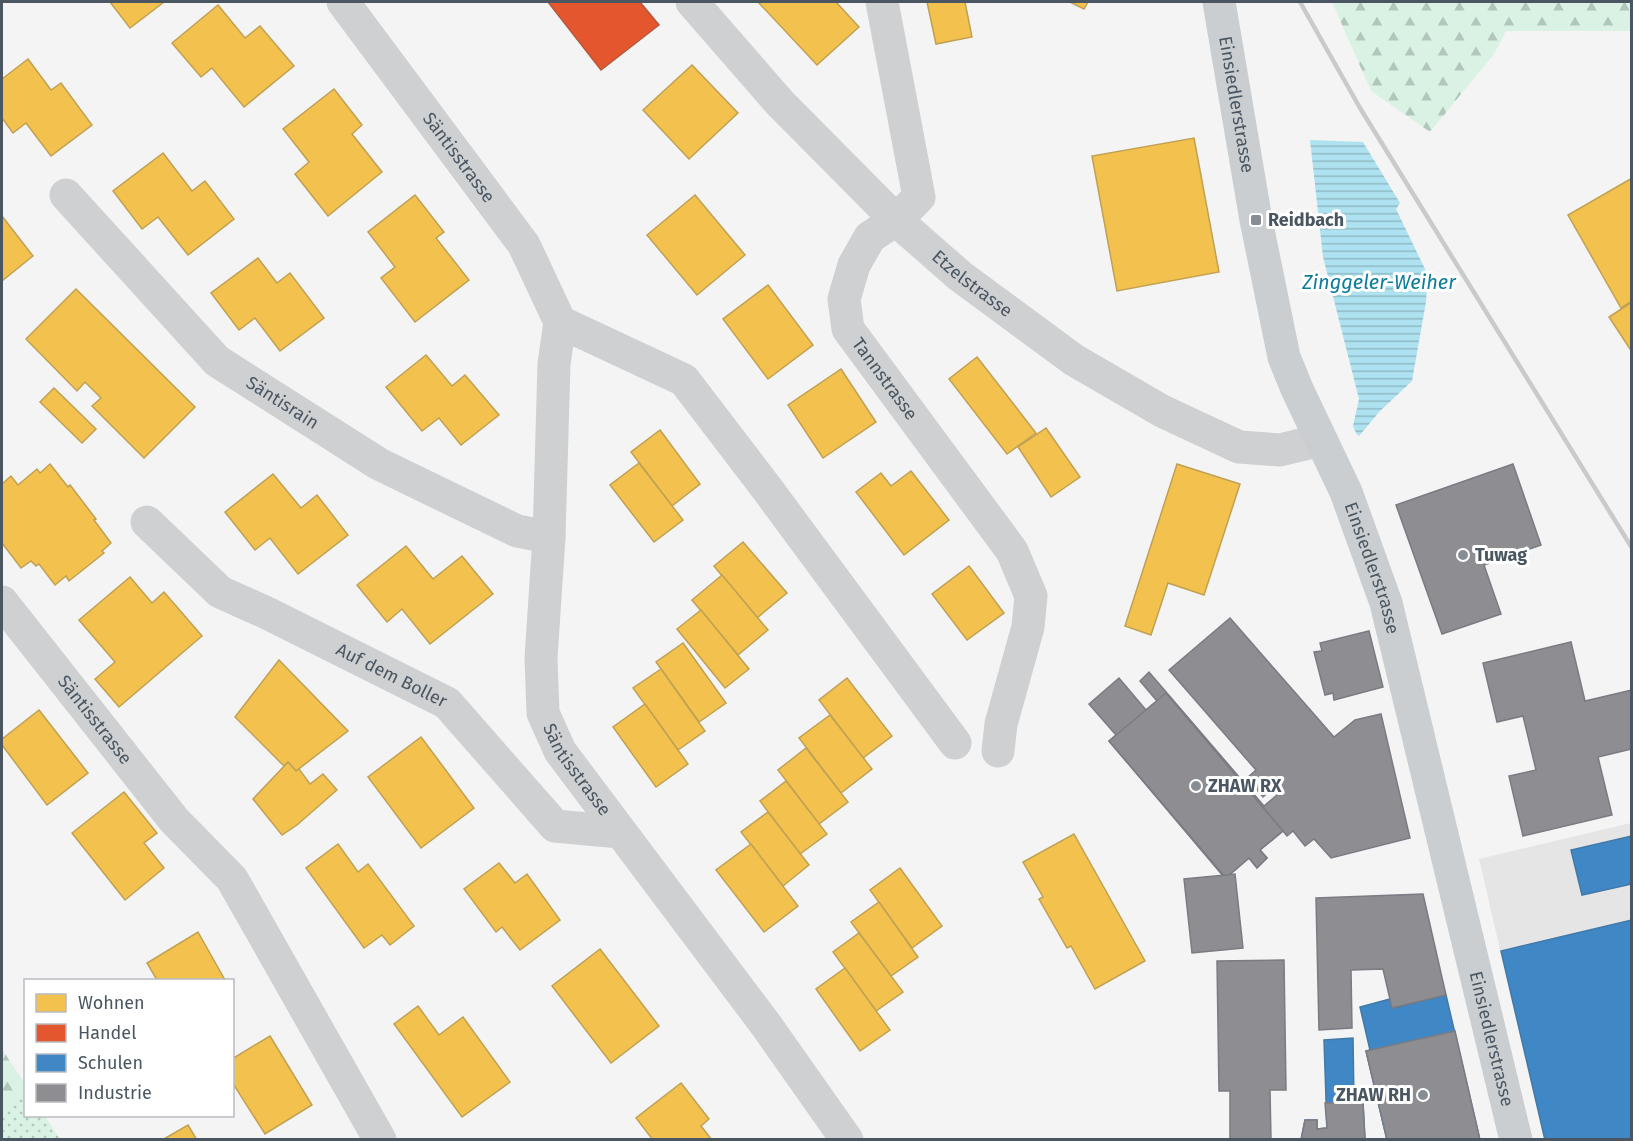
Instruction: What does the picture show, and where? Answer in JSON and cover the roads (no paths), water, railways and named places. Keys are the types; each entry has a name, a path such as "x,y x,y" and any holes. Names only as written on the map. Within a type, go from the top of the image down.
{"main road":[{"name":"Einsiedlerstrasse","path":"1219,2 1256,220 1284,357 1346,492 1386,603 1516,1140"}],"street":[{"name":"Säntisstrasse","path":"343,2 524,245 560,322 554,364 549,537 541,658 543,714 560,751 766,1025 847,1140"},
{"name":"Etzelstrasse","path":"692,2 780,103 896,220 960,276 1074,360 1162,411 1239,447 1280,450 1321,440"},
{"name":"Tannstrasse","path":"882,2 919,197 896,220 870,237 854,265 844,299 848,328 1012,551 1030,596 1028,627 1001,724 998,751"},
{"name":"Säntisrain","path":"66,195 217,361 379,464 517,531 549,537"},
{"path":"560,322 684,380 955,743"},
{"name":"Auf dem Boller","path":"147,522 220,592 447,703 555,826 620,832"},
{"name":"Säntisstrasse","path":"2,602 174,820 232,879 380,1140"}],"water":[{"name":"Zinggeler-Weiher","path":"1310,140 1363,142 1400,203 1396,209 1426,271 1426,302 1412,381 1380,411 1359,436 1353,426 1359,399 1323,257"}],"railway":[{"path":"1300,2 1360,108 1632,548"}],"place":[{"name":"Reidbach","path":"1256,220"},
{"name":"Tuwag","path":"1463,555"},
{"name":"ZHAW RX","path":"1196,786"},
{"name":"ZHAW RH","path":"1423,1095"}]}
